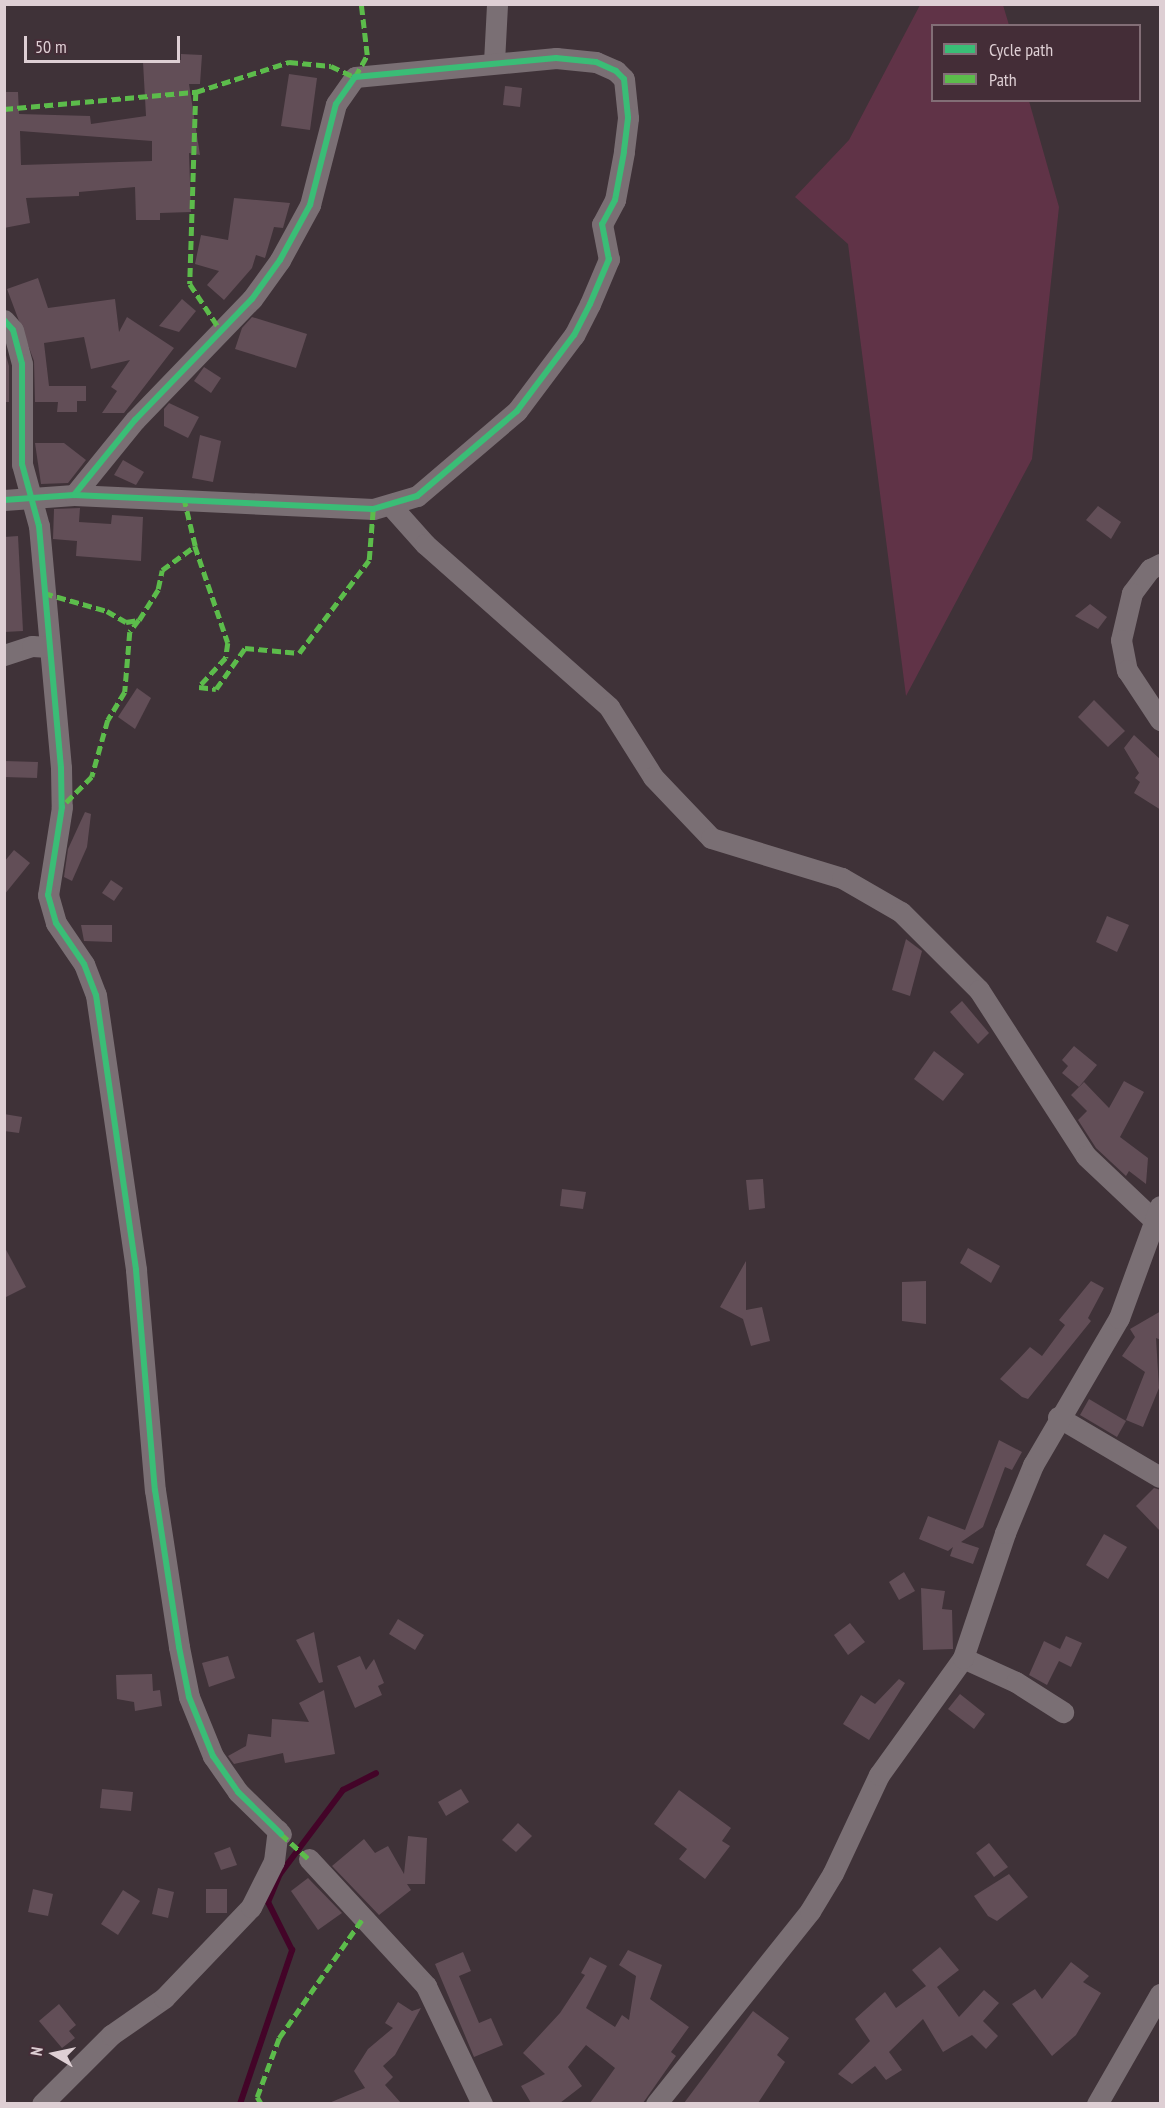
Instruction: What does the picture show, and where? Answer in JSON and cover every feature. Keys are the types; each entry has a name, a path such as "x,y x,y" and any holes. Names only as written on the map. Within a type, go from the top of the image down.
{"street":[{"path":"494,62 497,4"},
{"path":"4,500 74,495 268,501 350,509 392,507 417,496 518,411 574,335 606,270 602,224 615,200 624,152 628,118 624,79 616,70 578,59 494,62 355,77 349,82 336,105 310,205 280,260 252,299 135,420 74,495"},
{"path":"4,320 13,330 22,364 22,464 39,526 62,807 48,873 49,902 96,995 136,1270 155,1490 187,1687 213,1756 238,1792 279,1832 274,1861 251,1907 164,1998 111,2035 42,2103"},
{"path":"392,507 425,544 609,707 652,777 711,838 842,878 901,912 979,990 1086,1156 1157,1213 1119,1318 1058,1417 1005,1533 963,1658 879,1775 834,1873 810,1911 656,2103"},
{"path":"1161,564 1150,569 1132,593 1121,640 1127,670 1161,720"},
{"path":"4,655 32,646 49,647"},
{"path":"1058,1417 1161,1477"},
{"path":"963,1658 1016,1682 1063,1712"},
{"path":"309,1859 426,1986 482,2103"},
{"path":"1097,2103 1161,1994"}],"shaded area":[{"path":"920,5 1003,5 1009,24 931,24 931,102 1029,102 1059,207 1032,459 906,696 848,244 795,197 849,140"}],"building":[{"path":"181,54 202,55 200,84 189,84 200,155 189,153 191,212 160,213 160,220 136,220 135,187 79,192 79,196 26,198 30,223 4,228 4,92 18,92 19,114 90,116 91,124 146,116 143,62 181,60","holes":["20,131 152,141 152,161 21,165"]},
{"path":"289,74 317,78 310,130 281,126"},
{"path":"505,86 522,88 520,107 503,105"},
{"path":"234,198 290,203 283,228 274,227 265,258 256,255 252,268 224,300 207,285 219,271 195,264 201,235 228,240"},
{"path":"38,278 48,308 115,299 119,332 127,317 174,348 124,413 102,413 117,391 111,387 130,360 91,369 84,337 44,343 49,386 86,386 86,401 77,401 77,412 57,412 58,402 35,402 34,361 7,289"},
{"path":"182,299 196,311 179,332 159,326"},
{"path":"252,317 307,334 296,368 235,349 242,328"},
{"path":"4,348 9,366 9,402 4,402"},
{"path":"204,367 221,378 211,393 194,381"},
{"path":"169,403 199,417 188,438 164,426 164,409"},
{"path":"200,435 221,441 213,482 192,478"},
{"path":"35,443 64,443 86,460 68,483 41,484"},
{"path":"123,460 144,472 136,485 114,475"},
{"path":"1098,506 1121,522 1111,539 1086,520"},
{"path":"80,508 79,522 111,524 112,515 143,517 141,561 76,556 77,541 53,539 54,509"},
{"path":"18,536 23,631 4,632 4,537"},
{"path":"1090,604 1107,617 1098,629 1075,616"},
{"path":"137,688 151,698 135,729 118,717"},
{"path":"1094,700 1125,731 1108,747 1078,717"},
{"path":"1134,735 1161,760 1161,810 1134,793 1140,782 1135,778 1139,773 1124,748"},
{"path":"4,761 38,762 37,778 4,777"},
{"path":"85,812 91,814 87,847 72,881 64,877 68,849"},
{"path":"14,850 30,863 4,895 4,862"},
{"path":"111,880 123,888 114,901 102,893"},
{"path":"1107,916 1129,925 1117,952 1096,942"},
{"path":"81,925 112,925 112,942 84,941"},
{"path":"906,939 922,951 910,996 892,990"},
{"path":"962,1001 989,1033 978,1044 950,1012"},
{"path":"1074,1046 1097,1065 1079,1087 1062,1073 1068,1066 1062,1060"},
{"path":"934,1051 964,1074 943,1101 914,1079"},
{"path":"1124,1081 1144,1092 1120,1137 1148,1158 1146,1184 1129,1171 1126,1176 1096,1148 1078,1120 1087,1111 1071,1095 1084,1082 1109,1108"},
{"path":"4,1114 22,1117 19,1133 4,1131"},
{"path":"763,1179 765,1208 749,1210 746,1180"},
{"path":"562,1189 586,1192 583,1209 560,1206"},
{"path":"4,1246 26,1287 4,1298"},
{"path":"968,1248 1000,1266 991,1283 960,1263"},
{"path":"746,1261 746,1310 762,1307 770,1341 751,1346 743,1319 720,1307"},
{"path":"926,1281 926,1324 902,1321 902,1282"},
{"path":"1091,1281 1104,1288 1088,1318 1091,1321 1028,1399 1022,1397 1000,1379 1030,1347 1042,1356 1065,1325 1059,1320"},
{"path":"1161,1311 1161,1340 1156,1338 1159,1388 1143,1427 1126,1420 1145,1372 1122,1356 1135,1337 1130,1329"},
{"path":"1089,1399 1126,1421 1117,1437 1080,1415"},
{"path":"999,1440 1022,1452 1012,1470 1005,1467 983,1527 961,1542 979,1548 973,1564 950,1556 953,1547 948,1551 919,1539 928,1516 965,1530"},
{"path":"1154,1488 1161,1490 1161,1532 1136,1506"},
{"path":"1104,1534 1127,1547 1108,1579 1086,1565"},
{"path":"904,1572 915,1591 899,1600 889,1582"},
{"path":"921,1588 945,1591 942,1609 952,1610 953,1649 923,1650"},
{"path":"398,1619 424,1635 415,1650 389,1634"},
{"path":"850,1623 865,1642 848,1655 834,1635"},
{"path":"314,1632 323,1682 319,1683 296,1640"},
{"path":"1066,1636 1082,1643 1071,1667 1059,1661 1047,1685 1029,1675 1044,1641 1060,1649"},
{"path":"228,1656 235,1678 209,1687 202,1663"},
{"path":"360,1656 366,1670 374,1659 384,1683 378,1686 382,1695 355,1708 337,1666"},
{"path":"152,1674 153,1691 160,1690 162,1706 135,1711 134,1702 117,1699 116,1675"},
{"path":"899,1679 905,1683 869,1740 843,1724 861,1695 875,1704"},
{"path":"324,1690 335,1754 285,1763 283,1753 234,1764 228,1756 246,1746 248,1734 271,1737 272,1719 309,1722 299,1703"},
{"path":"960,1694 985,1714 974,1729 948,1709"},
{"path":"102,1789 133,1792 131,1811 100,1808"},
{"path":"461,1789 469,1802 446,1816 438,1802"},
{"path":"679,1790 731,1828 722,1841 730,1846 705,1879 679,1859 687,1849 654,1824"},
{"path":"518,1823 532,1836 516,1852 502,1840"},
{"path":"408,1836 427,1838 425,1884 407,1884 411,1890 379,1915 332,1866 364,1839 375,1853 388,1846 404,1874"},
{"path":"989,1843 1008,1867 994,1877 976,1853"},
{"path":"230,1847 237,1865 221,1870 214,1853"},
{"path":"1009,1874 1028,1897 997,1921 988,1916 974,1896"},
{"path":"308,1878 342,1913 318,1930 291,1891"},
{"path":"158,1888 174,1892 168,1918 152,1914"},
{"path":"33,1889 53,1894 48,1916 28,1912"},
{"path":"206,1889 227,1889 227,1913 206,1913"},
{"path":"123,1890 140,1901 118,1935 101,1924"},
{"path":"940,1947 959,1970 937,1987 959,2017 984,1990 999,2003 983,2021 998,2036 986,2049 972,2035 943,2052 923,2019 889,2052 902,2070 886,2080 875,2066 852,2084 838,2074 870,2041 855,2019 885,1992 896,2008 926,1986 912,1970"},
{"path":"628,1950 662,1965 650,1999 689,2027 671,2052 676,2056 643,2103 590,2103 615,2068 586,2045 568,2067 582,2086 560,2103 531,2103 521,2086 545,2074 523,2053 560,2013 585,1975 581,1973 590,1957 607,1966 586,2008 615,2027 622,2015 629,2020 636,1976 619,1965"},
{"path":"463,1952 471,1971 459,1976 479,2023 491,2018 503,2045 474,2057 435,1964"},
{"path":"1071,1962 1089,1976 1083,1982 1101,1993 1076,2035 1052,2056 1012,2004 1035,1989 1042,1999"},
{"path":"398,2002 412,2011 421,2008 395,2055 383,2066 393,2077 385,2085 401,2103 329,2103 365,2088 354,2071 368,2049 393,2028 385,2023"},
{"path":"59,2004 76,2025 69,2031 75,2038 62,2048 39,2021"},
{"path":"753,2011 789,2038 777,2055 785,2062 758,2103 684,2103"}],"waterway":[{"path":"240,2104 292,1950 268,1902 280,1874 343,1790 376,1773"}],"marked path":[{"path":"4,109 196,92 289,62 331,66 355,77 367,55 361,4"},
{"path":"196,92 190,284 221,331"},
{"path":"139,620 158,589 162,570 195,546 184,500"},
{"path":"199,687 216,689 245,648 299,653 369,560 373,509"},
{"path":"195,546 228,643 226,658 199,687"},
{"path":"44,593 107,611 126,622 139,620 130,632 125,692 108,720 92,777 62,807"},
{"path":"281,1834 309,1859"},
{"path":"261,2104 257,2097 279,2038 363,1918"}],"cycle path":[{"path":"4,500 74,495 135,420 252,299 280,260 310,205 336,104 355,77 556,58 596,62 616,71 624,79 628,118 624,152 615,200 602,224 609,259 590,304 574,335 517,411 417,496 373,509 74,495"},
{"path":"4,320 13,330 22,364 22,464 39,526 61,768 62,807 48,895 56,923 84,964 96,995 136,1270 155,1490 179,1647 189,1697 213,1756 238,1792 281,1834"}]}
